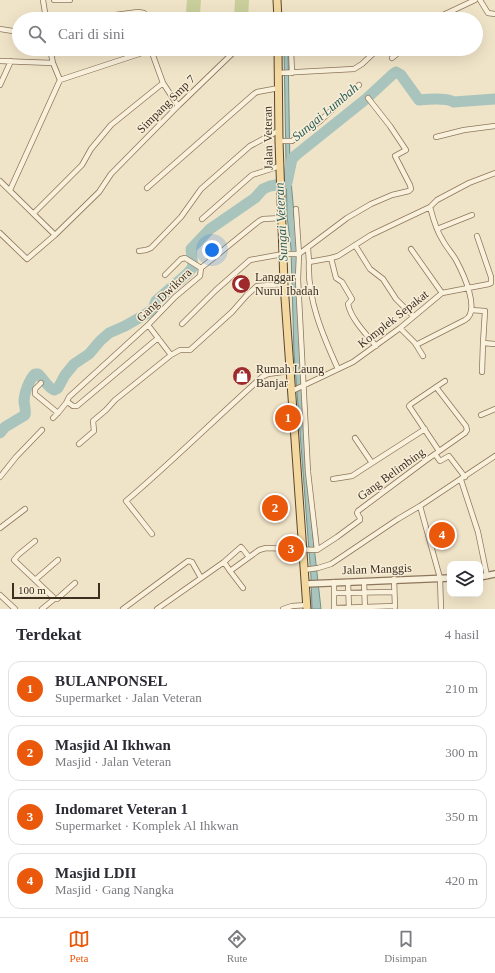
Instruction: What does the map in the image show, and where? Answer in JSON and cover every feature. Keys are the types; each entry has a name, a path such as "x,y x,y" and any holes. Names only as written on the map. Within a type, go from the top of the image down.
{"main road":[{"path":"277,0 278,12"},
{"name":"Jalan Veteran","path":"279,56 281,73 279,88 278,131 281,141 280,185 285,254 284,284 290,371 294,390 306,550 308,583 307,607"}],"street":[{"path":"43,0 45,12"},
{"path":"54,0 70,0"},
{"path":"451,12 474,0"},
{"path":"480,0 488,13 495,14"},
{"path":"0,29 12,31"},
{"path":"10,190 60,80 52,56"},
{"path":"60,80 133,56"},
{"path":"153,56 164,83 178,106"},
{"name":"Simpang Smp 7","path":"0,233 27,259 56,235 99,192 111,174 230,56"},
{"path":"291,56 291,73"},
{"path":"281,73 354,68 362,64 371,56"},
{"path":"0,61 53,63"},
{"path":"0,85 11,61"},
{"path":"34,213 82,165 91,149 111,126 164,83"},
{"path":"281,141 292,141 320,121 359,85"},
{"path":"147,188 254,94 279,88"},
{"path":"182,324 216,290 250,260 285,254 298,254 347,218 371,204 392,195 407,192 410,189 410,185 395,156 406,150 390,126 368,98"},
{"path":"436,137 464,130 495,126"},
{"path":"138,251 151,248 181,217 201,189 244,151 278,131"},
{"path":"202,219 252,175 280,166"},
{"path":"309,262 338,256 371,235 430,208 437,200 469,183 495,173"},
{"path":"0,181 56,235"},
{"path":"296,208 298,279 308,472 316,549"},
{"path":"416,345 469,318 471,310 468,288 456,260 441,238 430,208"},
{"path":"437,229 472,215"},
{"name":"Gang Dwikora","path":"53,418 66,403 69,397 148,325 175,297 200,276 199,267 259,221 263,219 282,218"},
{"name":"Komplek Sepakat","path":"294,390 353,362 400,328 442,293 489,284 492,281 477,236"},
{"path":"355,245 370,269 383,279 396,299 413,316"},
{"path":"308,248 308,275 311,294 338,369"},
{"path":"410,249 442,293"},
{"path":"165,275 181,259 185,258 199,267"},
{"path":"331,258 336,278 342,282 352,300 348,304 348,307 355,319 376,346"},
{"path":"79,444 94,431 93,420 106,410 115,400 171,355 180,350 190,350 232,312 257,286 284,284"},
{"path":"471,310 486,311 482,372"},
{"path":"148,325 171,355"},
{"path":"400,328 416,345 423,356"},
{"path":"66,403 77,406 158,338"},
{"path":"483,343 495,344"},
{"path":"152,534 126,501 262,377 268,374 290,371"},
{"path":"444,381 409,406 426,429 440,461 450,456 463,479 478,532 488,576"},
{"path":"41,383 35,389 35,394 58,413"},
{"name":"Gang Belimbing","path":"230,570 259,550 266,548 316,549 337,537 360,520 357,513 358,511 465,433 467,430 436,387"},
{"path":"481,415 495,408"},
{"path":"333,480 352,476 426,429"},
{"path":"0,477 42,430"},
{"path":"355,438 372,463"},
{"path":"307,570 331,564 398,519 463,479 495,456"},
{"path":"420,506 440,578 441,609"},
{"path":"0,528 25,509"},
{"path":"35,541 14,560 52,595 54,599"},
{"path":"157,609 224,562 241,547 248,557"},
{"path":"35,580 58,560"},
{"path":"123,609 188,561 192,562 201,578"},
{"path":"224,562 243,588"},
{"path":"483,577 495,574"},
{"name":"Jalan Manggis","path":"308,583 447,578"},
{"path":"334,582 334,609 395,608 394,579"},
{"path":"364,581 365,608"},
{"path":"348,582 349,608"},
{"path":"42,609 54,599 57,599 75,583"},
{"path":"334,593 394,592"},
{"path":"0,595 16,609"},
{"path":"283,609 292,606 307,607"}],"green space":[{"path":"187,0 201,0 200,12 186,12"},
{"path":"235,0 249,0 248,12 234,12"}],"water":[{"path":"284,56 288,56 290,170 296,236 308,476 321,609 312,609 311,577 294,353 291,248 287,216"}],"waterway":[{"name":"Sungai Lumbah","path":"0,433 5,427 25,415 25,395 29,383 35,374 38,374 52,389 54,390 58,388 65,375 74,364 89,354 109,333 125,326 153,309 156,301 193,267 191,249 210,229 255,198 263,189 270,186 287,183 292,159 366,99 393,74 396,72 401,75 419,100 442,99 454,102 495,99"}],"place":[{"name":"Langgar Nurul Ibadah","path":"241,284"},
{"name":"Rumah Laung Banjar","path":"242,376"},
{"name":"BULANPONSEL","path":"288,418"},
{"name":"Masjid Al Ikhwan","path":"275,508"},
{"name":"Masjid LDII","path":"442,535"},
{"name":"Indomaret Veteran 1","path":"291,549"}],"water label":[{"name":"Sungai Veteran","path":"281,222"}]}
